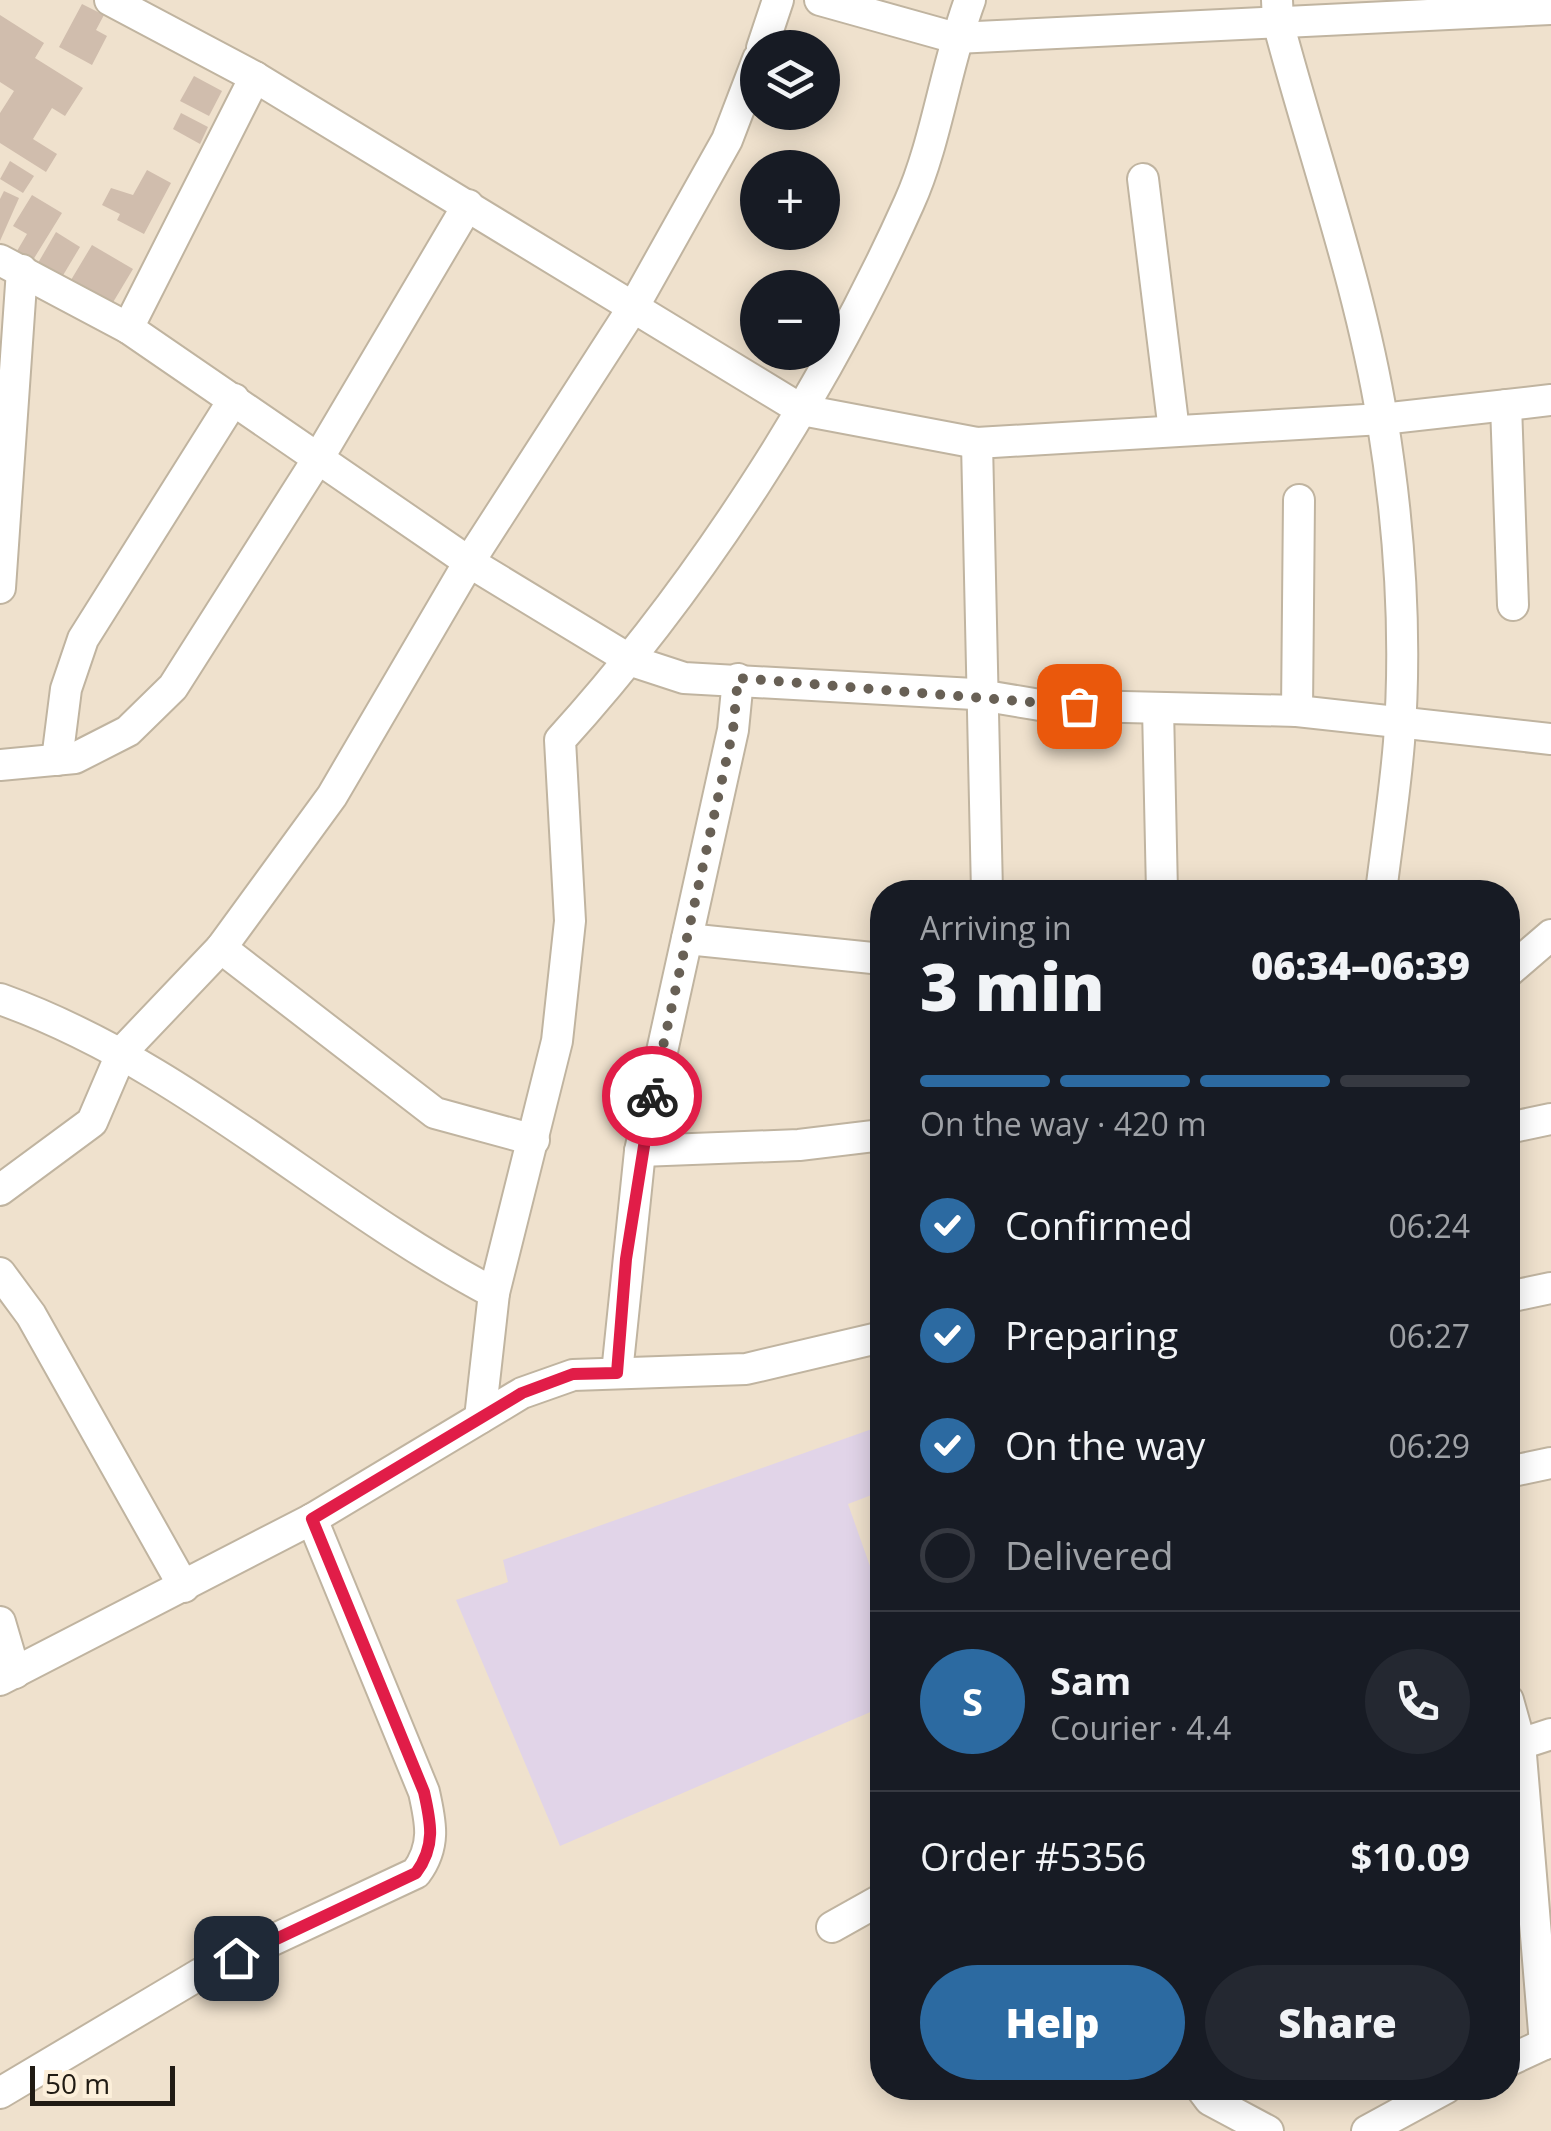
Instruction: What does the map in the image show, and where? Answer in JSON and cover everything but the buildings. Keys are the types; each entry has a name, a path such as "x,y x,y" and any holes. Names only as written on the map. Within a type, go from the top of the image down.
{"street":[{"path":"110,0 255,77 802,410 977,443 1382,419 1551,400"},
{"path":"768,30 778,0"},
{"path":"820,0 956,38 1278,11 1508,6 1551,9"},
{"path":"480,1418 494,1292 557,1042 570,921 560,740 632,661 802,410 911,200 970,0"},
{"path":"1278,11 1356,295 1382,419 1399,588 1399,723 1382,880"},
{"path":"128,328 255,77"},
{"path":"0,1190 92,1122 122,1052 221,948 332,796 469,562 634,306 727,140 740,106"},
{"path":"1143,179 1174,431"},
{"path":"0,765 75,758 128,731 173,686 319,457 468,205"},
{"path":"0,588 11,265 128,328 469,562 632,661 684,678 738,678 859,691 981,695 1040,705 1297,711 1551,739"},
{"path":"57,760 66,689 83,639 234,399"},
{"path":"1506,405 1513,606"},
{"path":"977,443 987,880"},
{"path":"1297,711 1298,500"},
{"path":"617,1373 640,1151 733,730 738,678"},
{"path":"1158,708 1162,880"},
{"path":"1520,962 1551,935"},
{"path":"687,939 870,958"},
{"path":"221,948 435,1112 534,1140"},
{"path":"0,1000 52,1018 122,1052 214,1107 442,1266 494,1292"},
{"path":"1520,1125 1551,1119"},
{"path":"640,1151 799,1145 870,1136"},
{"path":"0,1274 31,1314 184,1587"},
{"path":"1520,1294 1551,1288"},
{"path":"0,1622 8,1676 312,1519 522,1393 573,1374 746,1368 870,1340"},
{"path":"1520,1469 1551,1463"},
{"path":"0,2094 200,1974 416,1873 430,1855 432,1826 424,1792 312,1519"},
{"path":"1520,1744 1551,1734"},
{"path":"1520,1798 1548,2043 1520,2055"},
{"path":"832,1928 870,1906"},
{"path":"1210,2100 1268,2131"},
{"path":"1366,2131 1424,2100"}],"shaded area":[{"path":"870,1430 870,1496 848,1504 870,1566 870,1712 560,1846 456,1600 508,1582 503,1560"}],"way so far":[{"path":"652,1096 733,730 738,678 859,691 974,694 1040,705 1079,706"}],"route":[{"path":"236,1958 416,1873 430,1855 432,1826 424,1792 312,1519 522,1393 573,1374 617,1373 616,1347 626,1259 640,1151 652,1096"}]}
